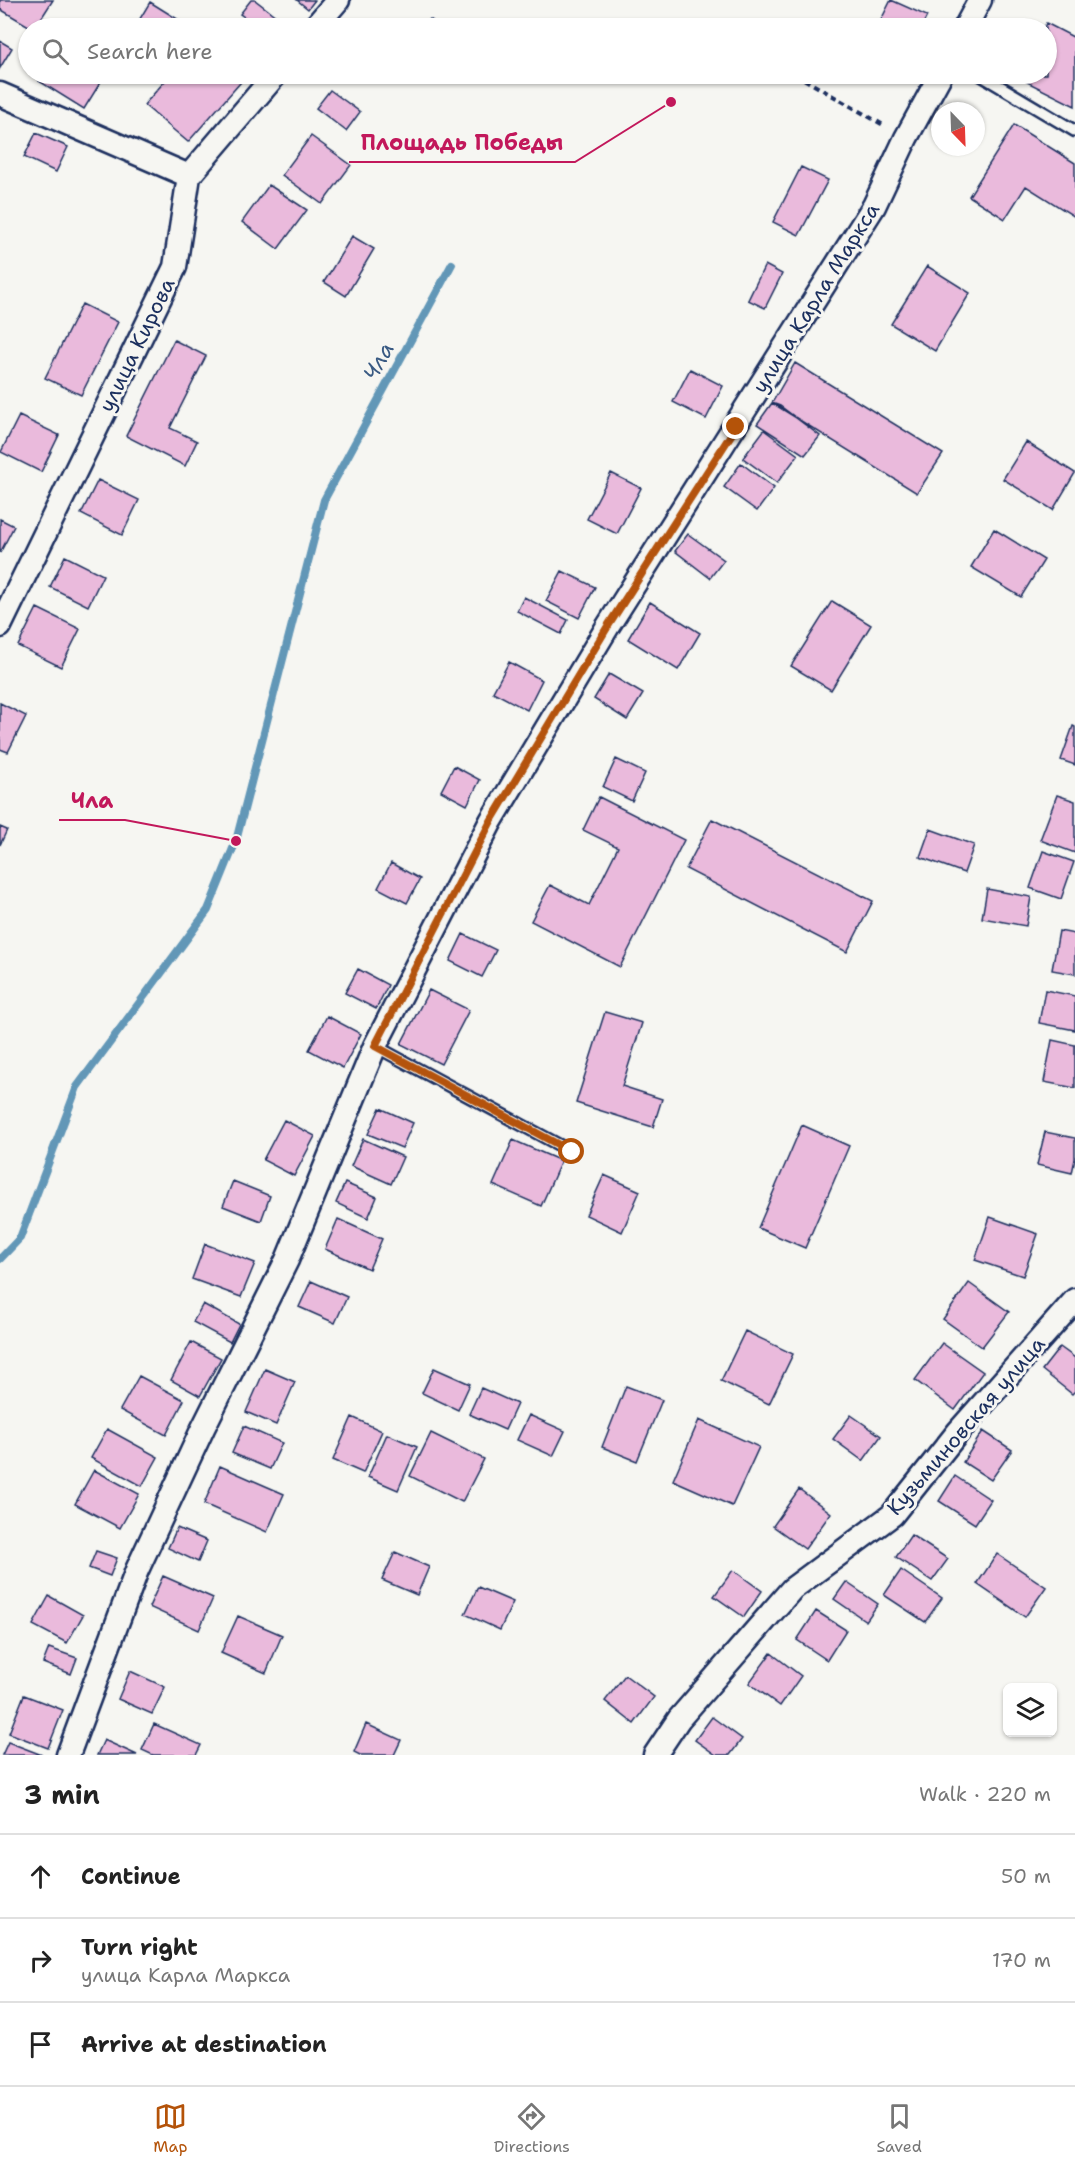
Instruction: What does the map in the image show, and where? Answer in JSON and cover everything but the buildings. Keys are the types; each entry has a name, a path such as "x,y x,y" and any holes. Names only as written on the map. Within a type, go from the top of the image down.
{"street":[{"path":"323,18 338,0"},
{"path":"970,18 980,0"},
{"path":"0,94 189,176 267,84"},
{"name":"улица Карла Маркса","path":"68,1755 137,1570 203,1428 287,1260 375,1046 491,821 608,626 874,206 906,138 936,84"},
{"name":"улица Кирова","path":"0,626 175,267 189,176"},
{"name":"Кузьминовская улица","path":"656,1755 679,1719 792,1589 892,1515 958,1432 1075,1300"}],"lane":[{"path":"996,84 1075,131"},
{"path":"375,1046 572,1152"}],"path":[{"path":"812,84 906,138"}],"waterway":[{"name":"Чла","path":"0,1259 20,1238 77,1087 208,910 236,841 324,500 452,264"}],"place":[{"name":"Площадь Победы","path":"671,102"},
{"name":"Чла","path":"236,841"}],"route":[{"path":"572,1152 375,1046 491,821 608,626 736,427"}]}
